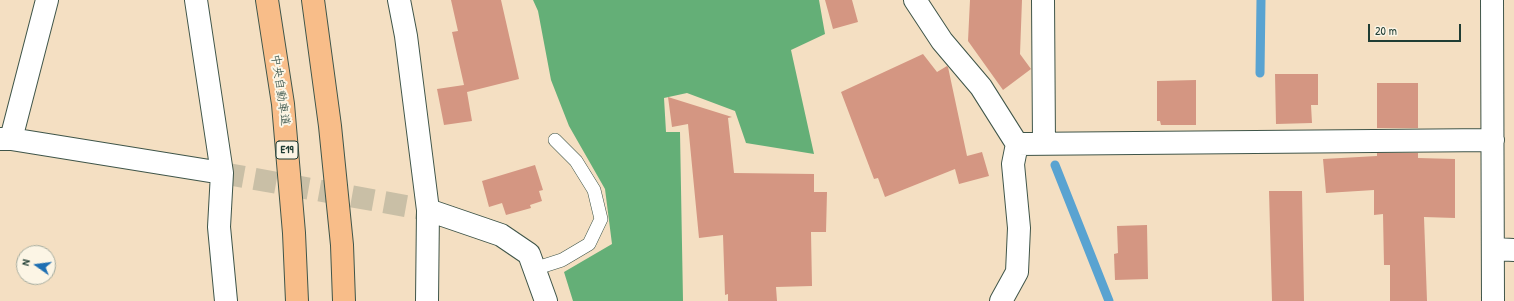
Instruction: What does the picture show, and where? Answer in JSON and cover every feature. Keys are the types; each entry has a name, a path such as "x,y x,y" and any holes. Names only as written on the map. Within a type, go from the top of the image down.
{"highway":[{"name":"中央自動車道","path":"267,0 283,104 294,234 297,301"},
{"path":"313,0 330,126 342,245 344,301"}],"street":[{"path":"47,0 5,139 222,173"},
{"path":"196,0 222,173 219,226 226,301"},
{"path":"400,0 428,210 427,301"},
{"path":"915,0 942,40 981,87 1016,144 1013,164 1019,228 1018,272 1001,301"},
{"path":"1043,0 1044,143"},
{"path":"1492,0 1493,140 1504,249 1493,301"},
{"path":"1016,144 1493,140"},
{"path":"428,210 501,235 529,254 546,301"}],"lane":[{"path":"534,269 562,260 589,244 601,218 594,190 576,161 555,140"}],"green space":[{"path":"533,0 819,0 825,34 791,50 814,154 746,143 735,111 687,93 664,98 666,132 680,132 683,301 573,301 564,272 612,244 605,189 569,126 551,80 538,11"}],"building":[{"path":"451,0 501,0 519,79 467,92 472,121 444,125 437,89 464,85 452,32 458,31"},
{"path":"825,0 852,0 858,22 833,29"},
{"path":"970,0 1022,0 1020,54 1031,69 1003,90 968,41"},
{"path":"923,54 937,72 947,66 948,67 967,156 982,152 989,176 959,184 955,169 885,197 878,178 874,179 841,92"},
{"path":"1275,74 1318,74 1318,105 1311,105 1312,123 1276,124"},
{"path":"1196,80 1196,125 1161,125 1160,121 1157,121 1157,81"},
{"path":"1377,83 1418,83 1418,128 1377,128"},
{"path":"668,97 732,117 728,118 734,173 814,174 814,192 827,192 826,232 811,232 812,286 776,287 777,301 728,301 728,294 725,295 723,235 699,238 688,124 672,127"},
{"path":"1377,153 1418,153 1418,158 1455,159 1455,218 1424,217 1427,301 1390,301 1390,265 1384,265 1383,214 1374,215 1374,190 1326,193 1323,159 1377,156"},
{"path":"535,165 543,190 539,191 542,201 530,205 531,208 506,215 502,203 489,207 482,181"},
{"path":"1269,191 1302,191 1304,301 1272,301"},
{"path":"1147,225 1148,279 1115,280 1114,254 1118,253 1117,226"}],"waterway":[{"path":"1260,73 1261,0"},
{"path":"1055,165 1109,301"}],"tunnel":[{"path":"222,173 428,210"}]}
